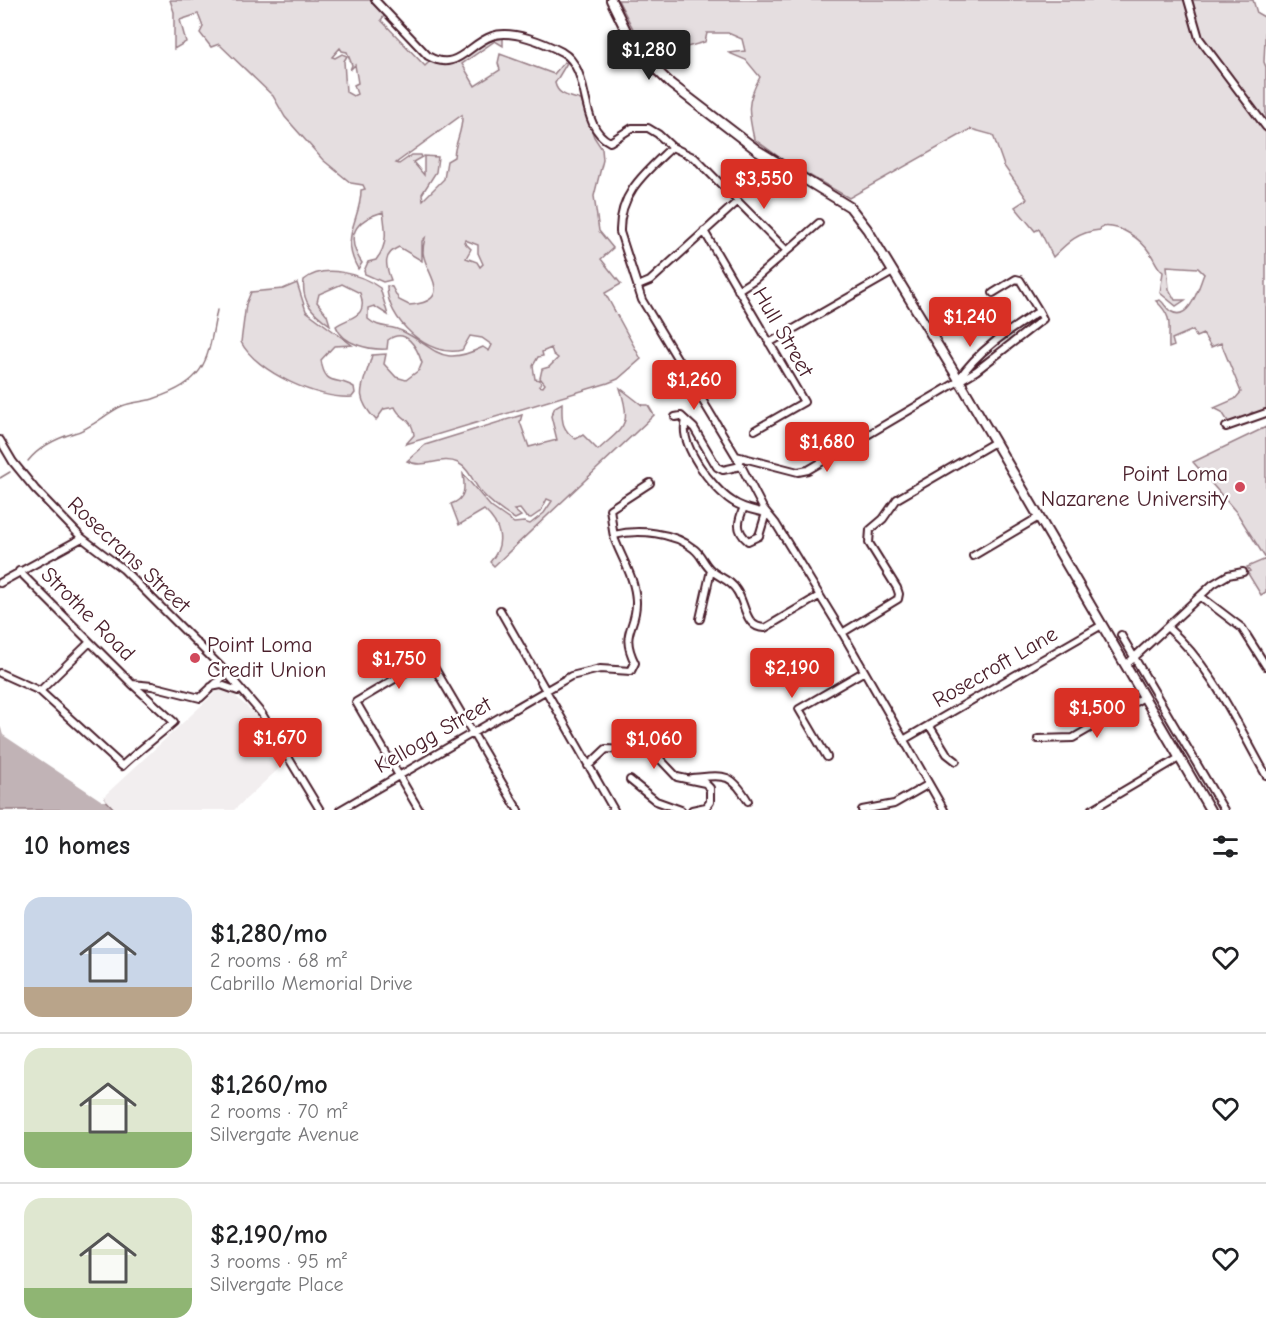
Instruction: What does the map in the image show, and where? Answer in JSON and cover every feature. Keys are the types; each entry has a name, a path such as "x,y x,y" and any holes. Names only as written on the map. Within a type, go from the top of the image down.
{"main road":[{"path":"612,0 635,49 670,84 757,150 850,207 867,229 959,380 1210,810"}],"street":[{"path":"375,0 428,56 436,61 446,63 454,60 492,36 509,33 564,53 575,66 593,124 600,138 610,142 632,128 648,128 672,147 695,158 787,251"},
{"path":"1188,0 1199,38 1266,128"},
{"path":"672,147 636,182 627,196 620,221 620,232 642,300 736,456 767,513 776,524 905,739 944,810"},
{"path":"638,286 650,281 737,202"},
{"path":"738,290 819,223"},
{"name":"Hull Street","path":"705,231 804,402 755,430"},
{"path":"770,343 893,272"},
{"path":"736,456 798,472 808,470 976,371 1043,319 1020,280 1016,279 993,293"},
{"path":"959,380 970,363 1002,336 1039,311"},
{"path":"1226,427 1266,413"},
{"path":"675,417 681,416 694,428 717,467 723,470 741,466"},
{"path":"686,421 688,443 696,462 731,501 767,513"},
{"name":"Rosecrans Street","path":"0,440 13,462 35,489 82,538 123,569 227,673 265,720 320,810"},
{"path":"842,633 898,599 899,594 869,543 870,530 883,519 897,499 995,442"},
{"path":"650,483 610,509 614,535 633,530 648,531 693,547 711,570 728,580 737,590 751,624 758,628 765,628 819,596"},
{"path":"744,507 738,522 740,530 748,540 759,536 767,513"},
{"path":"973,556 1039,517"},
{"name":"Kellogg Street","path":"340,810 583,671 600,669 627,672 634,668 635,663 628,650 627,636 637,603 633,578 614,535"},
{"path":"0,583 82,538"},
{"path":"700,619 711,570"},
{"name":"Strothe Road","path":"19,571 132,684 152,686 200,698 227,673"},
{"path":"1126,665 1200,596 1228,575 1243,572"},
{"path":"1200,596 1242,628 1266,666"},
{"path":"500,610 544,692 614,810"},
{"name":"Rosecroft Lane","path":"905,739 1102,625"},
{"path":"1167,627 1189,647 1204,667 1266,775"},
{"path":"1121,635 1224,810"},
{"path":"40,691 89,643"},
{"path":"424,650 516,809"},
{"path":"419,810 356,702 430,658"},
{"path":"827,757 799,709 863,672"},
{"path":"0,673 40,691 122,766 149,740 159,736 174,722 132,684"},
{"path":"211,687 232,687 246,696"},
{"path":"1038,739 1073,738 1144,698"},
{"path":"929,725 947,754 956,761"},
{"path":"588,766 606,749 653,754 677,777 705,783 710,788 712,795 705,808 692,810"},
{"path":"1091,810 1179,758"},
{"path":"686,779 730,777 737,782 748,801"},
{"path":"630,780 656,801 681,810"},
{"path":"862,810 894,804 929,784"}],"shaded area":[{"path":"170,0 370,0 385,15 381,20 425,66 430,61 451,62 484,44 503,38 503,46 495,41 462,64 475,86 500,70 498,63 500,54 554,74 564,62 567,63 555,83 556,87 565,95 581,100 594,137 602,149 603,160 594,196 599,231 613,248 601,259 621,284 605,293 641,359 618,379 608,383 406,444 414,435 411,424 395,407 384,409 376,420 364,403 362,389 372,355 386,354 384,364 396,377 406,380 419,370 422,363 414,345 405,337 400,336 388,340 387,349 365,347 351,342 336,326 360,312 362,301 360,293 342,284 319,294 317,302 327,315 330,325 318,316 306,301 304,280 312,275 332,271 363,278 380,288 388,315 374,306 368,308 368,319 376,324 402,331 448,356 469,353 483,347 489,351 492,345 482,338 470,336 462,350 449,351 436,348 412,334 394,311 387,286 392,287 399,300 409,305 432,298 435,292 423,252 425,238 422,241 422,261 399,247 390,253 387,270 391,280 383,282 365,274 364,271 368,262 376,260 384,243 383,212 373,215 359,225 353,237 362,263 358,269 350,247 361,190 365,189 363,185 351,183 323,160 285,117 273,96 219,44 211,47 200,33 203,27 198,14 180,20 186,42 174,49 174,12","holes":["340,48 347,52 352,65 350,70 355,65 358,83 354,85 357,94 353,96 346,92 344,61 347,56 342,54 335,58 332,57","462,115 454,157 447,161 444,179 423,200 422,194 436,172 438,157 424,156 424,175 413,162 422,157 421,155 412,155 399,164 396,163","465,240 478,245 478,253 483,264 480,267 477,262 466,258 471,249 464,242","551,348 553,354 558,358 549,367 542,369 540,378 545,384 543,387 539,386 540,380 535,379 533,366 538,357 543,356 542,352"]},
{"path":"618,0 1186,0 1199,42 1266,133 1266,411 1258,414 1252,412 1246,417 1229,423 1222,412 1214,408 1235,399 1241,392 1221,343 1211,347 1203,334 1196,337 1193,330 1172,339 1174,346 1169,348 1168,317 1156,301 1160,300 1170,311 1177,314 1183,312 1193,302 1204,274 1198,268 1167,266 1169,289 1175,300 1185,300 1176,306 1160,293 1163,272 1146,247 1129,233 1108,227 1101,227 1100,230 1079,235 1053,257 1039,229 1035,231 1015,207 1027,199 1004,166 993,135 971,129 849,198 786,162 754,139 750,121 750,100 760,77 746,60 729,53 745,51 742,39 728,33 707,33 705,42 676,50 639,40"},
{"path":"1189,0 1253,0 1257,13 1266,18 1264,62 1266,67 1266,125 1205,43"},
{"path":"297,283 306,311 352,345 334,346 321,360 325,374 329,378 354,387 355,393 352,397 323,394 290,382 260,364 241,342 246,304 251,292 283,289"},
{"path":"620,388 642,405 648,405 654,415 494,566 490,562 500,542 498,528 490,516 484,510 459,525 451,504 462,496 463,474 491,507 514,523 530,524 544,513 552,501 547,499 541,511 531,518 526,517 520,509 514,510 521,516 515,519 489,500 466,469 458,463 445,461 420,464 407,461 425,445 522,415 520,422 529,447 557,440 551,416 555,407 562,403 563,423 567,431 576,439 583,435 598,450 624,424 624,401"},
{"name":"Point Loma Nazarene University","path":"1266,427 1266,559 1237,513 1193,462"},
{"name":"Point Loma Nazarene University","path":"1266,559 1266,592 1261,595 1247,572 1250,571 1247,567"},
{"path":"217,691 231,692 255,714 287,761 234,810 16,810 103,797"},
{"path":"0,728 103,797 115,810 0,810"}],"pier":[{"path":"0,726 101,793 107,801 102,801 3,735"}],"waterway":[{"path":"28,461 49,444 86,428 122,406 153,399 185,384 195,376 207,356 217,310"},
{"path":"0,478 10,472"}],"place":[{"name":"Point Loma Nazarene University","path":"1240,487"},
{"name":"Point Loma Credit Union","path":"195,658"}]}
